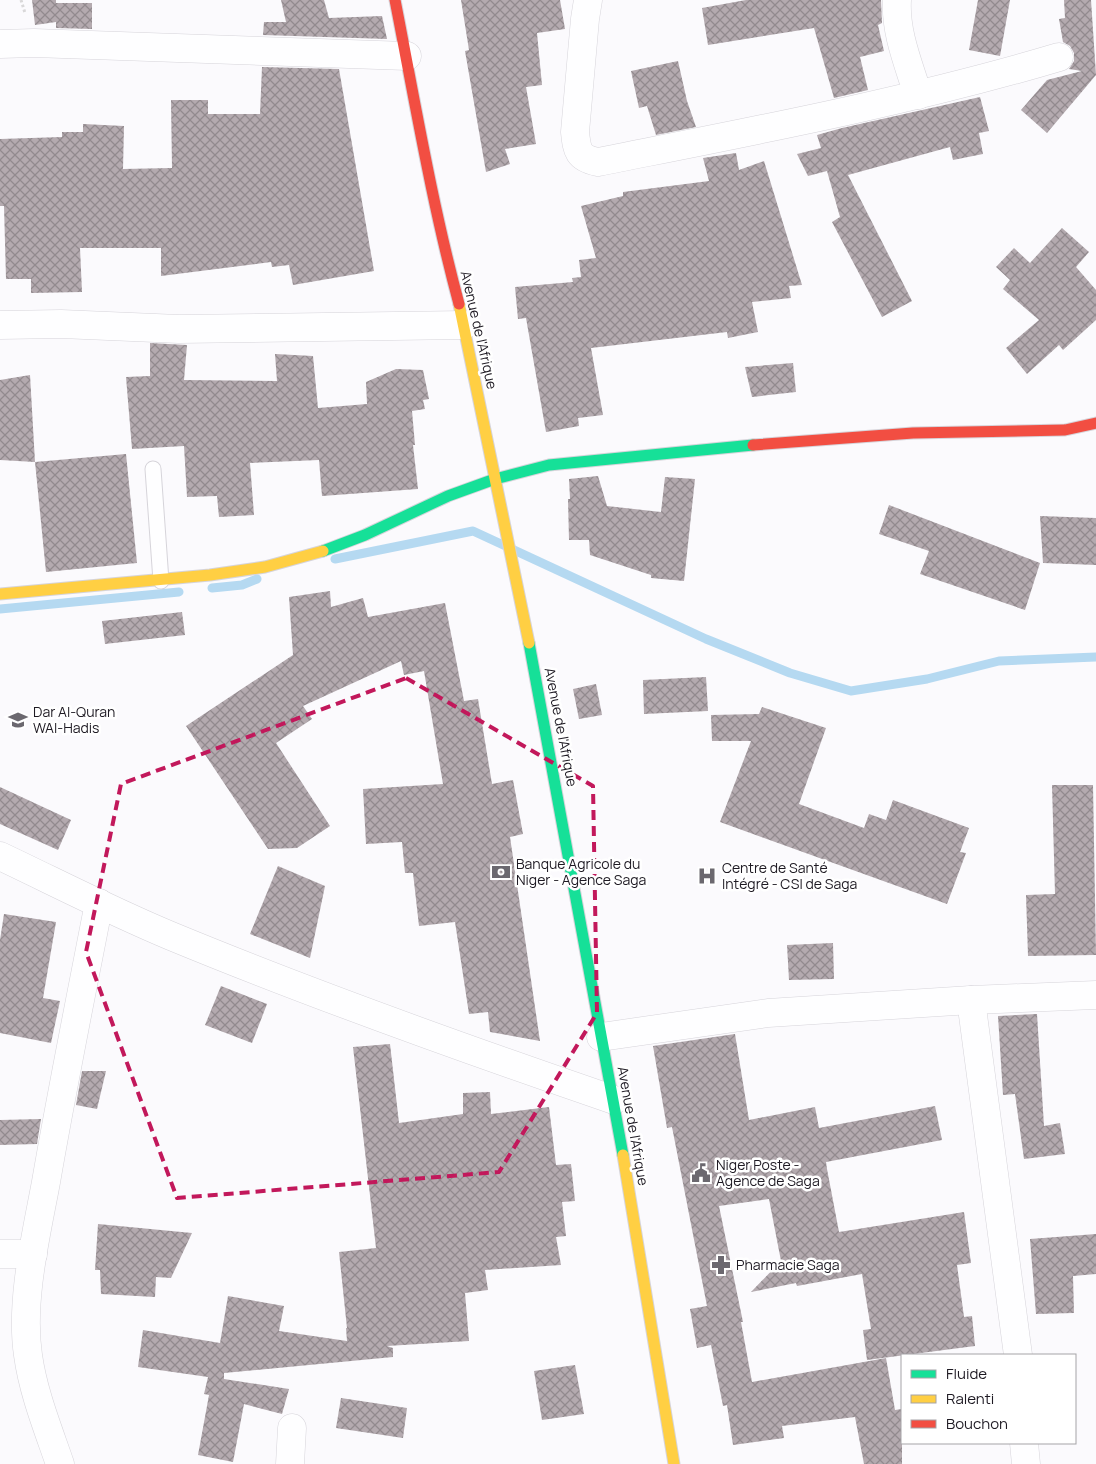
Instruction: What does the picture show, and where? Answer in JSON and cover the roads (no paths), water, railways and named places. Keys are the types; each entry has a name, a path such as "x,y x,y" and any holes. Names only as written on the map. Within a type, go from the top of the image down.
{"main road":[{"name":"Avenue de l'Afrique","path":"395,0 433,195 464,325 519,589 614,1100 674,1464"},
{"path":"0,594 210,576 264,567 312,555 365,536 448,496 496,479 549,465 712,448 913,433 1065,430 1096,423"}],"street":[{"path":"588,0 575,132 580,155 588,160 598,162 918,96 989,78 1059,56"},
{"path":"897,0 897,20 900,37 918,96"},
{"path":"0,44 34,43 406,56"},
{"path":"0,326 61,324 180,329 464,325"},
{"path":"0,856 169,935 282,981 614,1100"},
{"path":"60,1464 36,1393 28,1355 26,1315 33,1254 99,903"},
{"path":"601,1037 768,1013 971,1000 1096,995"},
{"path":"971,1000 1018,1354"},
{"path":"0,1254 33,1254"},
{"path":"290,1464 292,1428"},
{"path":"1024,1444 1026,1464"}],"lane":[{"path":"153,469 161,581"}],"waterway":[{"path":"335,559 473,531 706,639 790,673 851,691 927,679 999,661 1096,657"},
{"path":"212,588 242,585 257,579"},
{"path":"0,609 179,592"}],"place":[{"name":"Dar Al-Quran WAl-Hadis","path":"18,720"},
{"name":"Banque Agricole du Niger - Agence Saga","path":"501,872"},
{"name":"Centre de Santé Intégré - CSI de Saga","path":"707,876"},
{"name":"Niger Poste - Agence de Saga","path":"701,1173"},
{"name":"Pharmacie Saga","path":"721,1265"}]}
